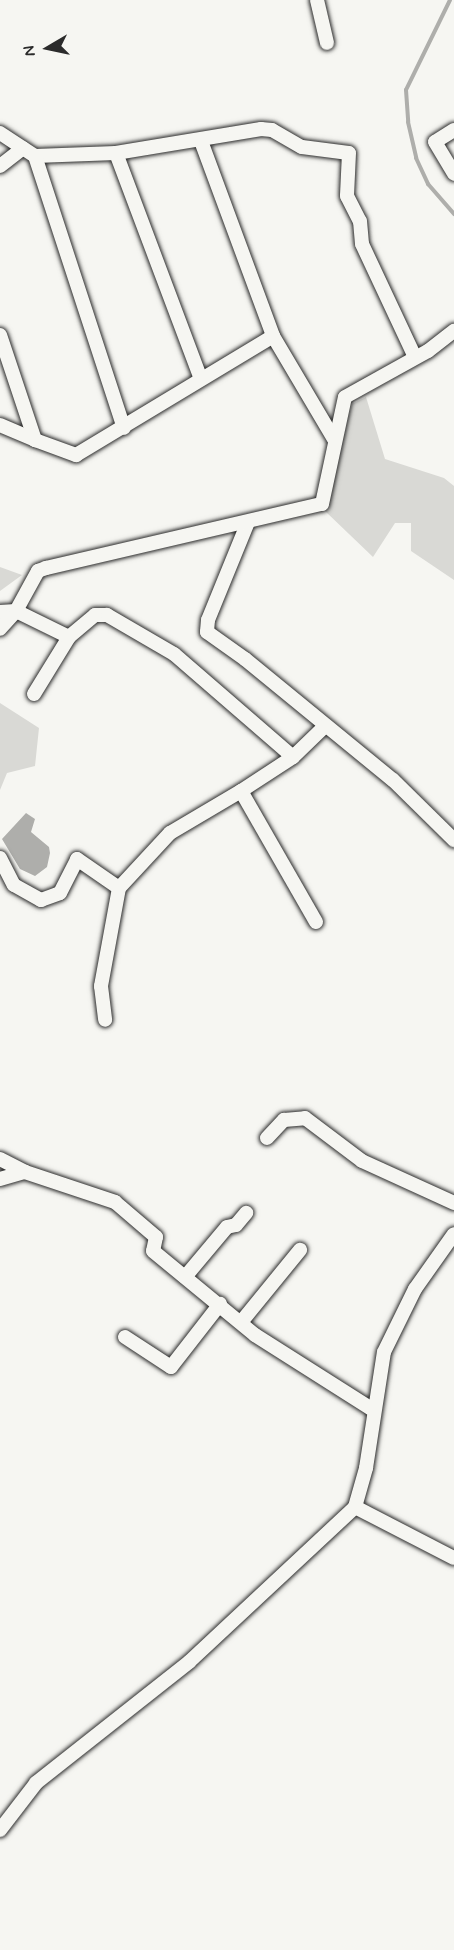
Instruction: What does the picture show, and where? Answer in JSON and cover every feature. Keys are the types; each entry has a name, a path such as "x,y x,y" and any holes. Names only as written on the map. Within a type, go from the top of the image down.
{"street":[{"path":"317,0 327,43"},
{"path":"0,166 29,152 116,153 201,141 261,129 272,130 302,147 349,153 347,196 360,221 362,244 414,357"},
{"path":"454,130 435,142 454,174"},
{"path":"0,132 29,152 124,428"},
{"path":"201,141 273,336 335,441"},
{"path":"116,153 201,379"},
{"path":"0,629 16,611 38,571 322,504 345,397 454,331"},
{"path":"0,335 35,440"},
{"path":"0,425 76,456 273,336"},
{"path":"248,522 208,620 207,632 245,658 393,780 454,840"},
{"path":"0,612 16,611 69,637"},
{"path":"34,694 69,637 100,614 132,628 174,654 293,757"},
{"path":"105,1020 102,977 119,888 170,833 293,757 325,726"},
{"path":"241,791 316,922"},
{"path":"0,858 14,885 41,900 60,893 77,859 119,888"},
{"path":"267,1138 284,1120 305,1118 363,1161 454,1203"},
{"path":"0,1159 25,1172 115,1202 156,1237 153,1251 242,1321 255,1335 373,1410"},
{"path":"0,1179 25,1172"},
{"path":"186,1277 227,1227 236,1226 246,1213"},
{"path":"0,1830 36,1783 189,1662 355,1507 366,1468 373,1410 384,1352 415,1289 454,1234"},
{"path":"242,1321 300,1250"},
{"path":"125,1337 171,1367 220,1304"},
{"path":"355,1507 454,1558"}],"shaded area":[{"path":"366,397 385,459 444,478 454,486 454,580 411,551 411,523 395,523 373,557 325,511 352,404"},
{"path":"0,567 22,575 0,591"},
{"path":"0,703 39,728 35,766 7,773 0,790"},
{"path":"26,813 35,819 31,832 49,847 50,853 47,867 35,876 20,869 2,839"}],"waterway":[{"path":"450,0 406,90 408,122 416,158 428,184 454,214"}]}
